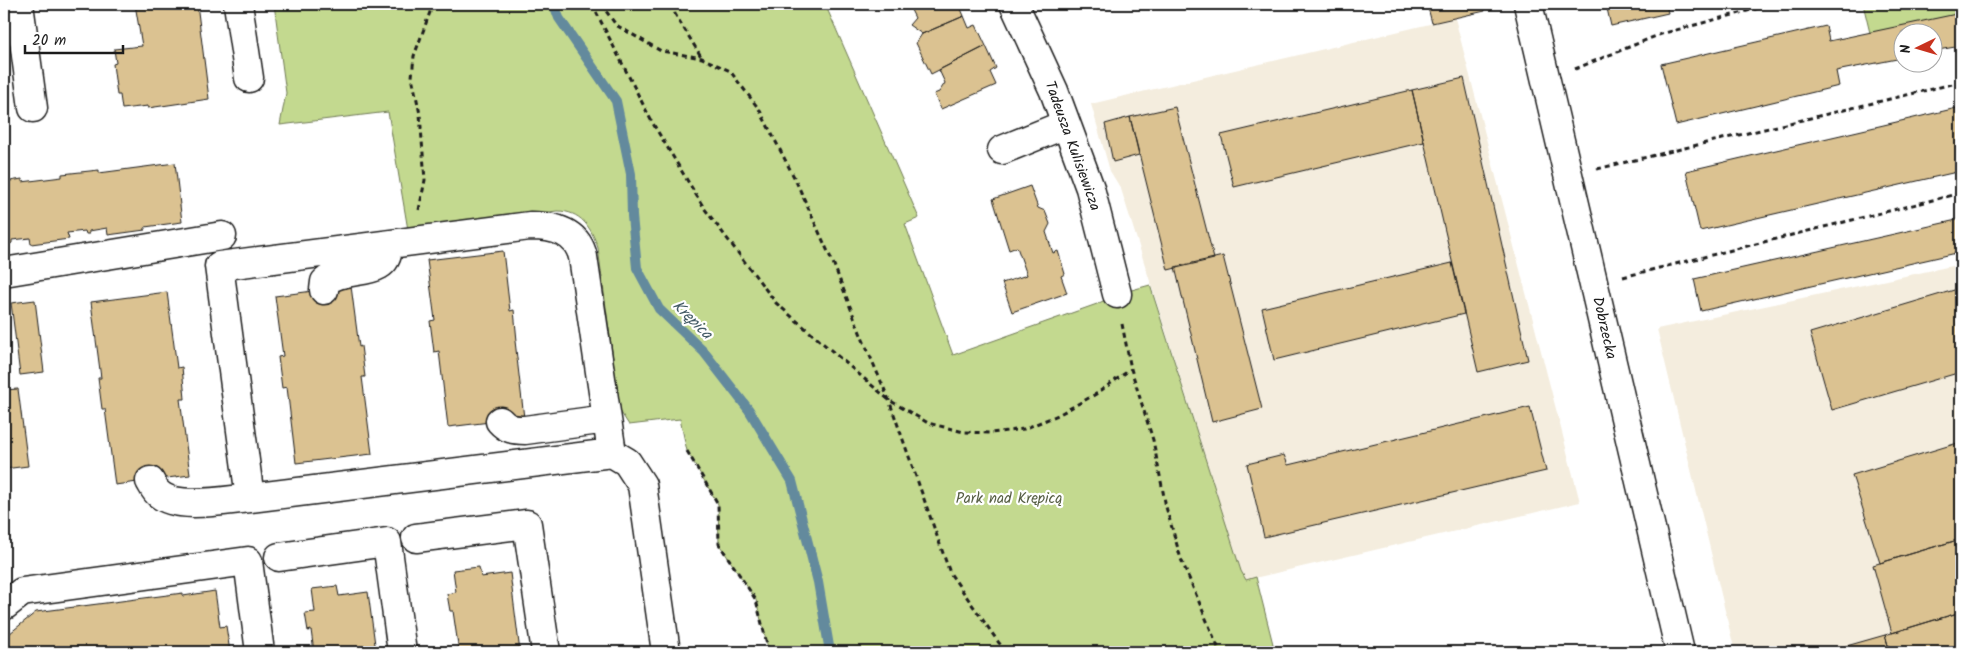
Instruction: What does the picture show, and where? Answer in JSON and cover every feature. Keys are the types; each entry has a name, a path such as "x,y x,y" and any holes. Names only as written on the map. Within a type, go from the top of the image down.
{"street":[{"path":"19,4 33,108"},
{"path":"238,4 249,78"},
{"name":"Tadeusza Kulisiewicza","path":"1014,4 1054,91 1090,188 1116,294"},
{"name":"Dobrzecka","path":"1528,4 1680,652"},
{"path":"1002,150 1066,124"},
{"path":"250,498 219,266 530,226 550,227 574,238 580,246 612,453"},
{"path":"4,272 222,236"},
{"path":"324,290 324,282 330,277 342,273 376,268 384,263 388,256 388,245"},
{"path":"500,421 512,430 525,430 607,419"},
{"path":"150,481 160,496 172,501 187,503 250,498 612,453 627,462 642,485 666,652"},
{"path":"416,538 528,524 546,652"},
{"path":"279,557 387,542 402,652"},
{"path":"4,606 22,592 248,561 260,652"}],"path":[{"path":"418,213 425,180 420,114 412,77 414,56 433,4"},
{"path":"592,4 652,122 704,208 776,303 889,400 928,423 964,432 991,434 1024,429 1058,415 1096,394 1131,369"},
{"path":"600,4 616,25 661,51 702,58 730,71 759,109 795,179 834,265 889,400 950,573 999,643 1008,652"},
{"path":"673,4 675,14 702,58"},
{"path":"1546,80 1661,34 1774,4"},
{"path":"1568,176 1961,82"},
{"path":"1594,284 1961,193"},
{"path":"1116,294 1131,369 1153,440 1166,507 1181,559 1220,652"},
{"path":"687,451 718,504 718,544 756,600 769,652"}],"shaded area":[{"path":"1455,18 1580,502 1246,580 1241,571 1121,189 1110,171 1091,104"},
{"path":"1961,264 1961,652 1735,652 1657,329"}],"green space":[{"name":"Park nad Krępicą","path":"274,4 825,4 919,218 905,224 953,355 1097,304 1117,294 1150,285 1241,571 1246,580 1256,577 1275,652 769,652 756,600 719,544 718,504 687,451 680,419 629,425 620,411 598,248 592,233 584,222 573,214 557,211 408,230 388,112 280,125 286,93","holes":["711,361 749,410 785,470"]},
{"path":"1863,4 1961,4 1961,14 1923,22 1892,22 1892,28 1870,33"}],"building":[{"path":"135,4 197,4 209,99 148,108 148,106 122,109 120,95 117,95 113,64 116,63 114,49 142,46"},
{"path":"908,4 959,4 964,16 922,34 909,25 915,18"},
{"path":"1427,4 1484,4 1485,11 1432,23"},
{"path":"1606,4 1666,4 1668,13 1611,26"},
{"path":"1961,13 1961,46 1942,49 1942,22 1919,22"},
{"path":"964,16 969,28 976,25 986,46 931,74 916,43 922,34"},
{"path":"1826,26 1829,41 1892,28 1892,60 1836,71 1839,86 1676,125 1661,64"},
{"path":"986,46 996,68 990,72 996,85 941,109 934,94 939,92 945,83 939,70"},
{"path":"1464,78 1528,360 1478,372 1412,90"},
{"path":"1412,90 1424,142 1234,187 1221,135"},
{"path":"1175,107 1214,259 1168,270 1130,117"},
{"path":"1961,107 1961,171 1700,231 1686,171"},
{"path":"1130,117 1139,155 1113,162 1105,124"},
{"path":"175,163 182,222 108,235 107,228 89,231 89,234 86,234 85,231 67,233 69,239 31,244 30,238 12,240 10,244 9,241 4,241 4,182 22,179 22,182 62,177 62,174 99,170 99,173"},
{"path":"1030,186 1038,208 1045,211 1050,224 1046,232 1053,253 1058,251 1065,274 1061,276 1067,293 1012,312 1002,283 1027,275 1017,247 1009,250 993,199"},
{"path":"1961,219 1961,252 1701,311 1694,279"},
{"path":"503,251 510,311 514,310 517,341 515,341 524,418 448,427 439,351 434,352 430,321 435,320 427,260"},
{"path":"1223,256 1262,409 1212,422 1175,267"},
{"path":"1452,263 1464,314 1274,360 1262,308"},
{"path":"351,286 365,377 362,377 372,454 296,463 287,387 282,388 278,357 283,356 275,296"},
{"path":"1961,288 1961,372 1832,410 1810,333"},
{"path":"167,292 177,368 182,367 185,399 180,399 190,475 115,485 105,409 102,409 98,378 101,378 91,302"},
{"path":"35,300 44,372 20,375 11,303"},
{"path":"18,389 28,466 4,469 4,390"},
{"path":"1530,407 1546,471 1264,537 1247,464 1284,455 1288,465"},
{"path":"1961,442 1961,539 1880,563 1852,475"},
{"path":"1961,539 1961,612 1892,633 1873,565"},
{"path":"479,567 481,577 510,573 520,652 459,652 453,611 450,611 447,594 456,592 453,570"},
{"path":"337,586 339,596 368,592 376,652 314,652 311,630 308,631 305,613 315,612 312,589"},
{"path":"215,591 220,627 226,626 230,652 167,652 163,650 161,652 4,652 4,638 36,612 183,593 183,596"},
{"path":"1961,612 1961,652 1890,652 1885,635"},
{"path":"1885,635 1890,652 1837,652 1836,649"}],"waterway":[{"name":"Krępica","path":"554,4 559,18 616,101 631,174 632,216 637,268 659,309 704,352 749,410 792,481 818,582 830,652"}]}
